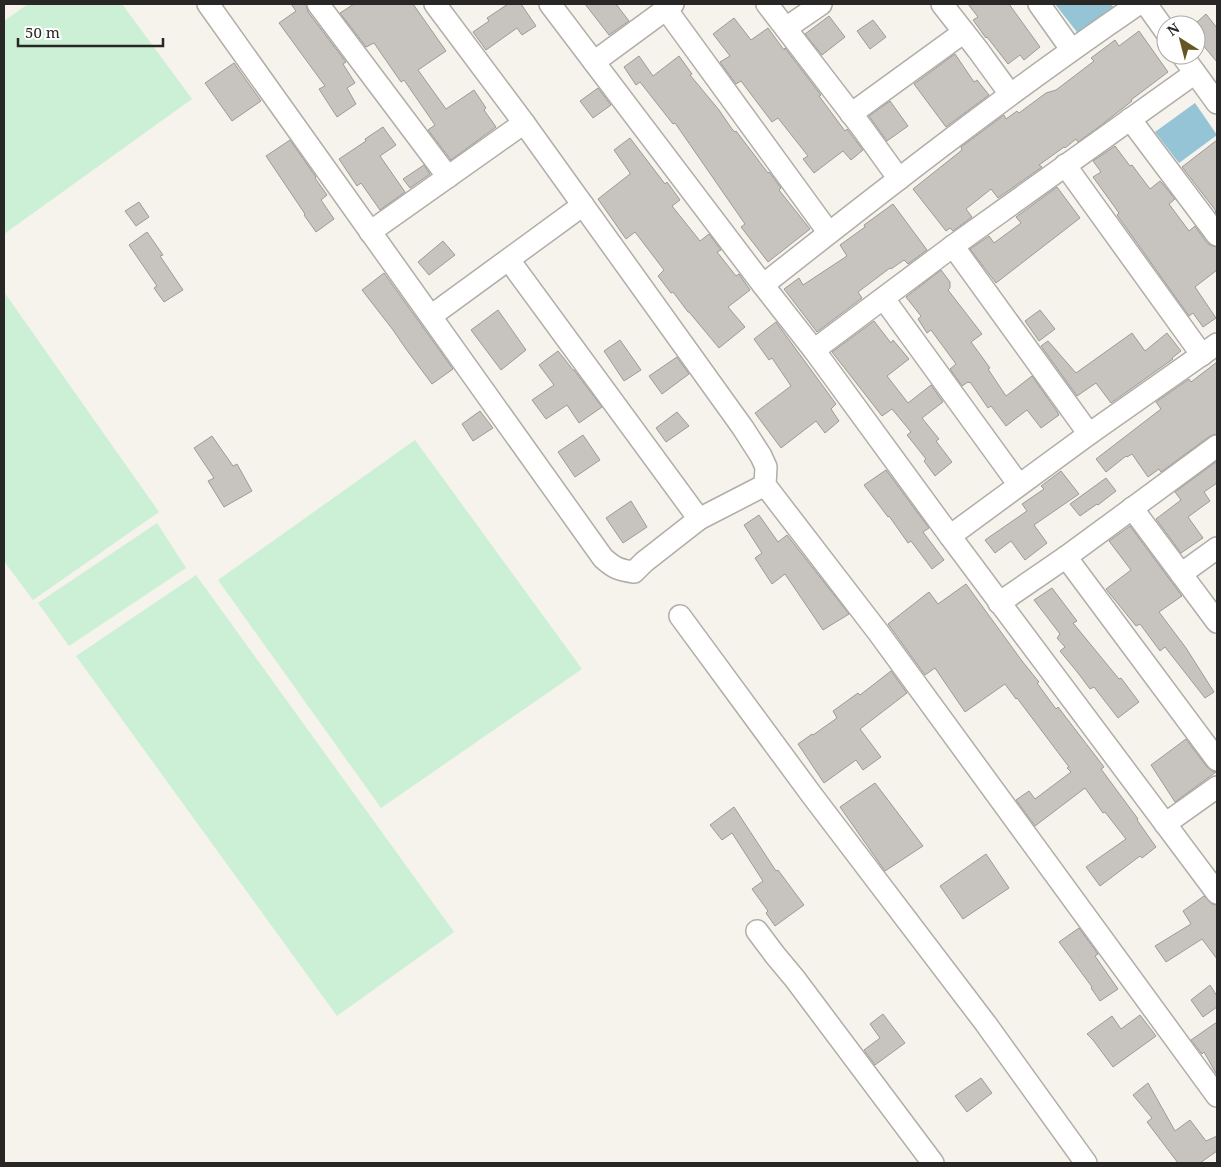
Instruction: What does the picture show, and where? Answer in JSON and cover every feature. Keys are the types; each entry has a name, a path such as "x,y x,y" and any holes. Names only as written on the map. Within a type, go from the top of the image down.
{"street":[{"path":"208,4 603,558 613,567 634,572 699,519 765,485"},
{"path":"318,4 448,177"},
{"path":"435,4 524,123 743,428 761,456 766,468 765,485 878,632 1217,1096"},
{"path":"550,4 814,350 999,603 1217,893"},
{"path":"766,4 899,179"},
{"path":"786,28 821,4"},
{"path":"942,4 1010,94"},
{"path":"1039,4 1071,49"},
{"path":"764,286 1010,94 1071,49 1138,4"},
{"path":"1146,4 1156,18"},
{"path":"594,62 670,6 830,233"},
{"path":"851,114 964,32"},
{"path":"1189,65 1217,103"},
{"path":"814,350 953,246 1194,73"},
{"path":"1130,119 1217,235"},
{"path":"370,232 524,123"},
{"path":"950,536 1089,434 1210,349 1065,165"},
{"path":"431,316 583,205"},
{"path":"953,246 1089,434"},
{"path":"509,260 699,519"},
{"path":"884,299 1019,486"},
{"path":"999,603 1066,557 1217,446"},
{"path":"1132,508 1217,622"},
{"path":"1181,574 1217,548"},
{"path":"1066,557 1217,760"},
{"path":"680,616 811,794 986,1024 1086,1163"},
{"path":"1165,824 1217,787"},
{"path":"757,931 933,1163"}],"green space":[{"path":"28,4 122,4 192,99 4,234 4,21"},
{"path":"4,292 159,512 33,600 4,561"},
{"path":"415,440 582,669 381,808 218,580"},
{"path":"157,523 186,568 69,646 38,603"},
{"path":"196,575 454,932 337,1016 76,656"}],"water":[{"path":"1055,4 1111,4 1115,9 1080,36"},
{"path":"1195,103 1217,135 1179,163 1155,132"}],"building":[{"path":"291,4 306,4 308,12 346,62 343,64 355,83 347,88 356,104 337,117 319,89 325,86 279,23 296,11"},
{"path":"354,4 413,4 446,51 418,70 446,109 474,90 486,108 484,110 496,127 451,160 428,130 435,125 404,80 401,82 374,43 366,47 340,13"},
{"path":"508,4 521,4 536,26 522,35 517,28 486,50 473,32 489,21 487,18"},
{"path":"585,4 616,4 629,21 609,35"},
{"path":"968,4 1009,4 1040,47 1024,60 1020,55 1008,64 973,20 978,17"},
{"path":"1205,15 1217,28 1217,62 1206,49"},
{"path":"829,16 845,37 822,55 805,34"},
{"path":"734,18 751,40 768,28 821,95 819,96 845,131 847,129 863,150 851,160 843,151 814,173 803,159 808,156 778,118 772,122 741,81 736,84 720,62 730,56 713,34"},
{"path":"873,20 886,37 870,49 857,31"},
{"path":"1139,31 1156,55 1156,65 1163,65 1168,72 1100,126 1078,142 1076,139 1064,147 1039,165 1042,167 998,198 991,189 966,209 972,217 953,231 950,228 946,231 913,189 962,150 961,147 1004,115 1006,119 1017,111 1019,113 1046,93 1056,90 1094,61 1091,58 1115,40 1119,46"},
{"path":"955,54 974,82 977,80 989,95 946,127 914,84"},
{"path":"639,56 653,76 679,56 692,74 690,75 732,129 736,131 769,172 781,188 779,190 810,229 768,262 741,227 745,224 675,123 673,124 640,82 636,85 624,67"},
{"path":"234,63 261,101 232,121 205,83"},
{"path":"598,88 611,105 593,118 580,101"},
{"path":"890,101 908,126 887,141 869,116"},
{"path":"383,127 396,145 380,156 405,192 380,210 361,183 357,186 339,159"},
{"path":"630,138 665,184 667,182 680,200 672,206 700,241 709,234 721,250 717,252 736,276 739,274 750,290 728,307 745,327 719,348 658,276 664,270 635,232 626,239 598,199 630,174 614,150"},
{"path":"290,140 327,195 321,200 334,219 316,232 266,156"},
{"path":"1217,140 1217,214 1182,167"},
{"path":"1115,146 1150,189 1160,181 1162,183 1175,199 1169,204 1189,231 1195,226 1207,243 1217,247 1217,270 1195,287 1216,318 1203,327 1193,313 1189,316 1117,215 1119,213 1093,177 1101,172 1093,161"},
{"path":"424,165 430,174 410,188 403,179"},
{"path":"1057,187 1080,218 996,283 970,249 989,236 994,243 1021,223 1016,217"},
{"path":"139,202 149,217 136,226 125,211"},
{"path":"893,204 927,250 908,264 904,260 890,268 858,292 862,298 817,332 784,289 799,278 803,285 847,256 840,245"},
{"path":"147,232 163,255 160,256 183,290 164,302 154,288 157,286 129,245"},
{"path":"443,241 455,255 429,275 418,262"},
{"path":"941,270 950,282 948,290 982,334 971,342 990,368 988,369 1006,396 1032,376 1056,410 1059,415 1041,428 1027,410 1006,426 991,406 988,408 970,382 962,386 950,369 956,364 931,330 927,333 918,319 921,316 906,297"},
{"path":"384,273 453,369 432,384 362,290"},
{"path":"498,310 526,350 501,370 471,330"},
{"path":"1040,310 1055,329 1039,341 1025,321"},
{"path":"874,321 891,343 893,340 909,359 887,376 908,403 931,385 943,402 922,418 939,439 936,441 952,462 935,476 924,461 926,459 907,435 911,432 892,409 882,416 832,352"},
{"path":"776,322 836,404 831,409 839,421 825,433 816,421 781,448 755,413 791,386 772,358 769,360 754,339"},
{"path":"1132,333 1145,351 1167,333 1181,351 1173,359 1111,403 1096,383 1077,396 1041,346 1048,341 1076,373"},
{"path":"620,340 641,370 624,381 604,351"},
{"path":"558,351 602,407 579,423 567,405 546,419 532,400 554,385 539,365"},
{"path":"677,357 689,374 662,394 649,376"},
{"path":"1217,362 1217,434 1210,436 1161,472 1159,469 1148,477 1132,454 1126,456 1106,472 1096,459 1161,409 1156,402 1189,379 1191,382"},
{"path":"480,411 493,428 473,441 462,424"},
{"path":"677,412 689,426 666,442 656,428"},
{"path":"583,435 600,460 575,477 558,452"},
{"path":"212,436 233,466 237,464 252,491 224,507 208,481 214,478 194,448"},
{"path":"1217,461 1217,483 1204,492 1210,501 1188,517 1203,538 1181,553 1156,519 1181,500 1175,492"},
{"path":"886,470 929,528 923,532 944,560 932,569 911,541 908,543 864,485"},
{"path":"1061,471 1079,494 1034,525 1047,543 1025,560 1011,541 995,553 985,540 1027,511 1022,504 1044,489 1041,486"},
{"path":"1106,478 1116,491 1080,516 1070,504"},
{"path":"631,501 647,527 623,543 606,518"},
{"path":"759,515 778,542 787,535 849,614 823,630 785,574 772,584 755,558 762,553 744,525"},
{"path":"1130,526 1182,596 1159,612 1186,648 1214,692 1205,698 1165,647 1160,651 1140,624 1136,626 1106,589 1131,570 1109,541"},
{"path":"966,584 1039,682 1037,683 1056,709 1058,707 1104,767 1101,769 1156,847 1142,858 1140,856 1100,886 1086,867 1126,839 1105,812 1103,813 1085,788 1035,826 1016,800 1029,791 1035,799 1071,772 1017,698 1005,684 965,712 935,668 925,675 888,624 929,592 938,604"},
{"path":"1052,588 1077,621 1073,623 1119,679 1121,678 1139,702 1118,718 1094,687 1090,689 1060,651 1065,647 1057,638 1060,634 1034,600"},
{"path":"891,671 907,693 860,729 881,757 863,770 856,760 824,783 798,744 837,718 833,711 858,693 860,695"},
{"path":"1186,739 1207,767 1216,772 1175,802 1151,765"},
{"path":"875,783 923,846 885,871 840,807"},
{"path":"734,807 776,871 778,870 804,905 775,926 766,913 768,911 752,889 763,881 732,833 722,840 710,825"},
{"path":"986,854 1009,888 963,919 940,886"},
{"path":"1204,896 1212,904 1217,905 1217,959 1202,939 1166,962 1155,946 1191,924 1183,911"},
{"path":"1079,928 1098,954 1095,956 1118,989 1100,1001 1059,942"},
{"path":"1210,985 1217,996 1217,1007 1203,1017 1191,1000"},
{"path":"883,1014 905,1043 875,1065 864,1050 880,1038 870,1024"},
{"path":"1140,1015 1156,1036 1113,1067 1087,1034 1112,1016 1121,1029"},
{"path":"1217,1022 1217,1075 1204,1052 1202,1054 1191,1040"},
{"path":"981,1078 992,1093 967,1112 955,1096"},
{"path":"1148,1083 1175,1131 1190,1120 1206,1141 1217,1136 1217,1151 1200,1163 1178,1163 1147,1122 1152,1118 1133,1095"}]}
